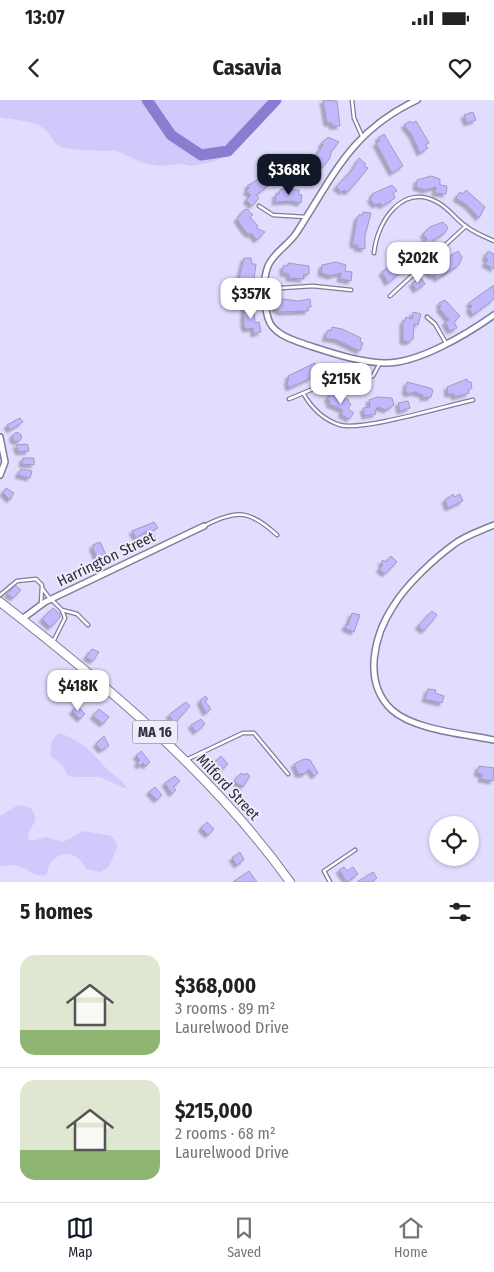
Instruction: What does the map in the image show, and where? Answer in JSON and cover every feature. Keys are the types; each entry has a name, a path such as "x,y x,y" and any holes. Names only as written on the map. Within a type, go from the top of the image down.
{"main road":[{"name":"Milford Street","path":"0,602 144,722 185,761 264,847 290,882"}],"street":[{"path":"417,100 385,118 363,137 332,173 290,242 274,256 269,264 264,289 268,320 279,332 305,344 348,358 380,362 407,359 446,343 494,315"},
{"path":"0,437 2,461 0,475"},
{"path":"494,525 454,543 399,598 389,613 378,642 372,668 374,679 382,697 399,715 415,723 494,740"},
{"name":"Harrington Street","path":"22,619 41,604 204,526"}],"lane":[{"path":"352,100 354,118 363,137"},
{"path":"374,253 380,225 388,214 407,200 417,198 435,200 466,226 494,241"},
{"path":"259,206 273,215 306,217"},
{"path":"390,296 466,226"},
{"path":"264,289 313,286 351,290"},
{"path":"427,317 435,324 446,343"},
{"path":"289,399 325,384 373,376 380,362"},
{"path":"303,393 309,403 321,414 340,424 349,426 369,424 472,400"},
{"path":"204,526 228,515 243,514 255,517 277,535"},
{"path":"0,595 11,585 27,578 38,580 51,600 62,610 65,618 52,644"},
{"path":"41,604 42,588"},
{"path":"62,610 77,614 88,625"},
{"path":"185,761 243,733 254,733 288,774"},
{"path":"330,882 324,871 355,850"}],"shaded area":[{"path":"0,100 273,100 250,126 240,143 231,152 216,161 192,166 182,164 160,166 143,163 115,150 69,149 59,146 46,130 38,125 0,117"},
{"path":"58,733 84,746 123,782 127,789 100,777 75,777 67,775 63,766 50,755 52,741"},
{"path":"18,805 31,808 34,814 35,821 28,834 28,839 32,841 46,837 63,842 84,831 112,836 118,846 108,868 100,872 86,869 80,860 68,854 54,859 50,864 47,874 43,875 36,875 19,866 0,866 0,816"}],"building":[{"path":"323,100 337,101 340,126 332,126 332,123 327,123"},
{"path":"473,112 476,120 467,123 464,115"},
{"path":"410,121 412,123 416,121 429,143 425,145 428,148 420,153 412,135 404,125"},
{"path":"384,134 403,166 392,173 376,143 380,141 378,138"},
{"path":"328,137 339,142 322,168 314,158 323,145 321,144"},
{"path":"359,158 366,164 364,166 368,168 348,192 344,190 342,192 336,187 353,169"},
{"path":"264,176 269,181 267,183 268,186 256,195 259,198 252,206 246,200 251,195 246,191 249,188 247,186"},
{"path":"431,176 440,179 440,185 447,186 446,194 435,193 436,187 425,190 416,187 417,180"},
{"path":"392,185 397,191 393,193 395,198 382,206 380,203 375,205 370,199 373,196 372,194"},
{"path":"280,190 299,190 299,195 302,195 301,203 291,201 275,202 276,194 279,194"},
{"path":"466,190 485,207 479,218 467,205 456,198 460,192 463,194"},
{"path":"247,209 253,215 250,217 258,226 256,228 265,232 257,240 251,233 250,235 245,231 237,219"},
{"path":"363,212 371,213 365,236 365,249 357,248 358,245 353,245 357,218 359,215 363,215"},
{"path":"443,222 448,227 445,233 433,240 435,243 427,250 422,243 427,239 423,234 430,227"},
{"path":"458,251 462,257 459,265 437,279 434,275 432,277 427,271"},
{"path":"488,251 494,254 494,269 485,264 488,259 485,258"},
{"path":"405,253 408,256 410,253 416,259 388,283 382,272"},
{"path":"244,258 251,258 252,264 256,264 254,279 251,278 249,284 241,283 241,279 239,279"},
{"path":"336,262 346,265 345,271 352,272 351,281 340,279 341,273 330,276 321,273 322,265"},
{"path":"288,263 309,266 309,274 303,275 304,279 289,278 289,274 283,273 283,266 288,265"},
{"path":"421,278 425,284 416,290 412,283"},
{"path":"494,285 494,299 473,315 469,308 472,307 469,303"},
{"path":"310,299 311,307 308,307 308,311 281,312 274,308 273,300 298,301"},
{"path":"445,300 460,316 454,322 457,328 450,331 445,322 449,320 439,308 441,306 439,303"},
{"path":"250,304 251,308 254,307 255,323 259,322 261,332 254,334 253,328 246,329 244,326 244,306"},
{"path":"413,312 421,314 418,325 414,324 413,339 409,342 403,341 403,321 405,321 406,317 412,319"},
{"path":"332,327 342,329 361,338 360,342 363,343 360,351 337,340 325,338 328,330 331,331"},
{"path":"315,363 317,367 320,366 323,373 311,376 311,378 289,388 288,376"},
{"path":"467,379 468,382 471,382 472,388 468,390 469,393 455,397 454,394 448,394 447,387"},
{"path":"407,382 430,388 433,390 431,397 423,398 423,395 415,392 407,394 405,391"},
{"path":"331,393 349,400 348,402 351,404 348,409 354,413 349,419 341,414 343,410 329,404 330,401 327,399"},
{"path":"377,397 392,398 394,405 386,410 378,407 375,410 376,414 365,416 363,408 370,407 369,400"},
{"path":"408,401 410,408 400,411 398,403"},
{"path":"20,418 23,422 10,430 7,425"},
{"path":"17,433 21,437 17,441 13,437"},
{"path":"16,445 28,445 29,451 19,452"},
{"path":"23,458 34,458 34,465 22,464"},
{"path":"21,469 32,471 30,478 18,475"},
{"path":"6,488 14,493 10,500 3,493"},
{"path":"453,494 454,497 460,494 463,501 448,508 445,500"},
{"path":"154,522 158,528 152,531 156,539 150,540 146,531 136,538 132,531"},
{"path":"100,542 106,555 101,561 93,549 93,545"},
{"path":"391,556 397,562 385,574 379,569 383,565 381,563 383,560 386,562"},
{"path":"15,585 21,590 13,598 7,594"},
{"path":"53,608 60,614 60,617 51,627 42,619"},
{"path":"432,611 437,615 424,631 418,626"},
{"path":"352,613 360,615 354,632 345,628"},
{"path":"92,649 99,652 93,661 86,657"},
{"path":"66,682 73,686 73,689 64,698 59,693 65,687 63,685"},
{"path":"428,689 436,690 435,693 444,696 442,703 425,699"},
{"path":"205,696 208,699 205,701 211,709 206,713 200,701"},
{"path":"186,702 190,706 175,723 169,715"},
{"path":"77,706 85,714 80,719 72,711"},
{"path":"99,709 109,717 103,724 93,716"},
{"path":"201,719 205,724 196,732 191,725"},
{"path":"104,736 109,746 101,750 96,744"},
{"path":"141,751 150,762 146,766 143,763 140,766 137,763 140,760 136,756"},
{"path":"221,756 228,764 219,772 212,765"},
{"path":"304,759 310,760 318,773 314,776 309,769 303,775 302,773 299,775 294,764"},
{"path":"479,766 494,768 493,781 481,779 482,774 477,773"},
{"path":"241,773 244,775 246,773 250,776 243,787 234,781"},
{"path":"175,776 180,781 173,787 176,790 172,794 165,783"},
{"path":"155,787 162,795 157,800 149,792"},
{"path":"207,822 214,829 208,835 201,828"},
{"path":"240,852 244,860 237,865 232,858"},
{"path":"344,867 347,871 353,867 358,874 347,882 339,870"},
{"path":"249,871 257,882 233,882"},
{"path":"373,872 377,878 372,882 357,882"}],"waterway":[{"path":"147,100 171,135 201,155 228,151 276,100"}]}
